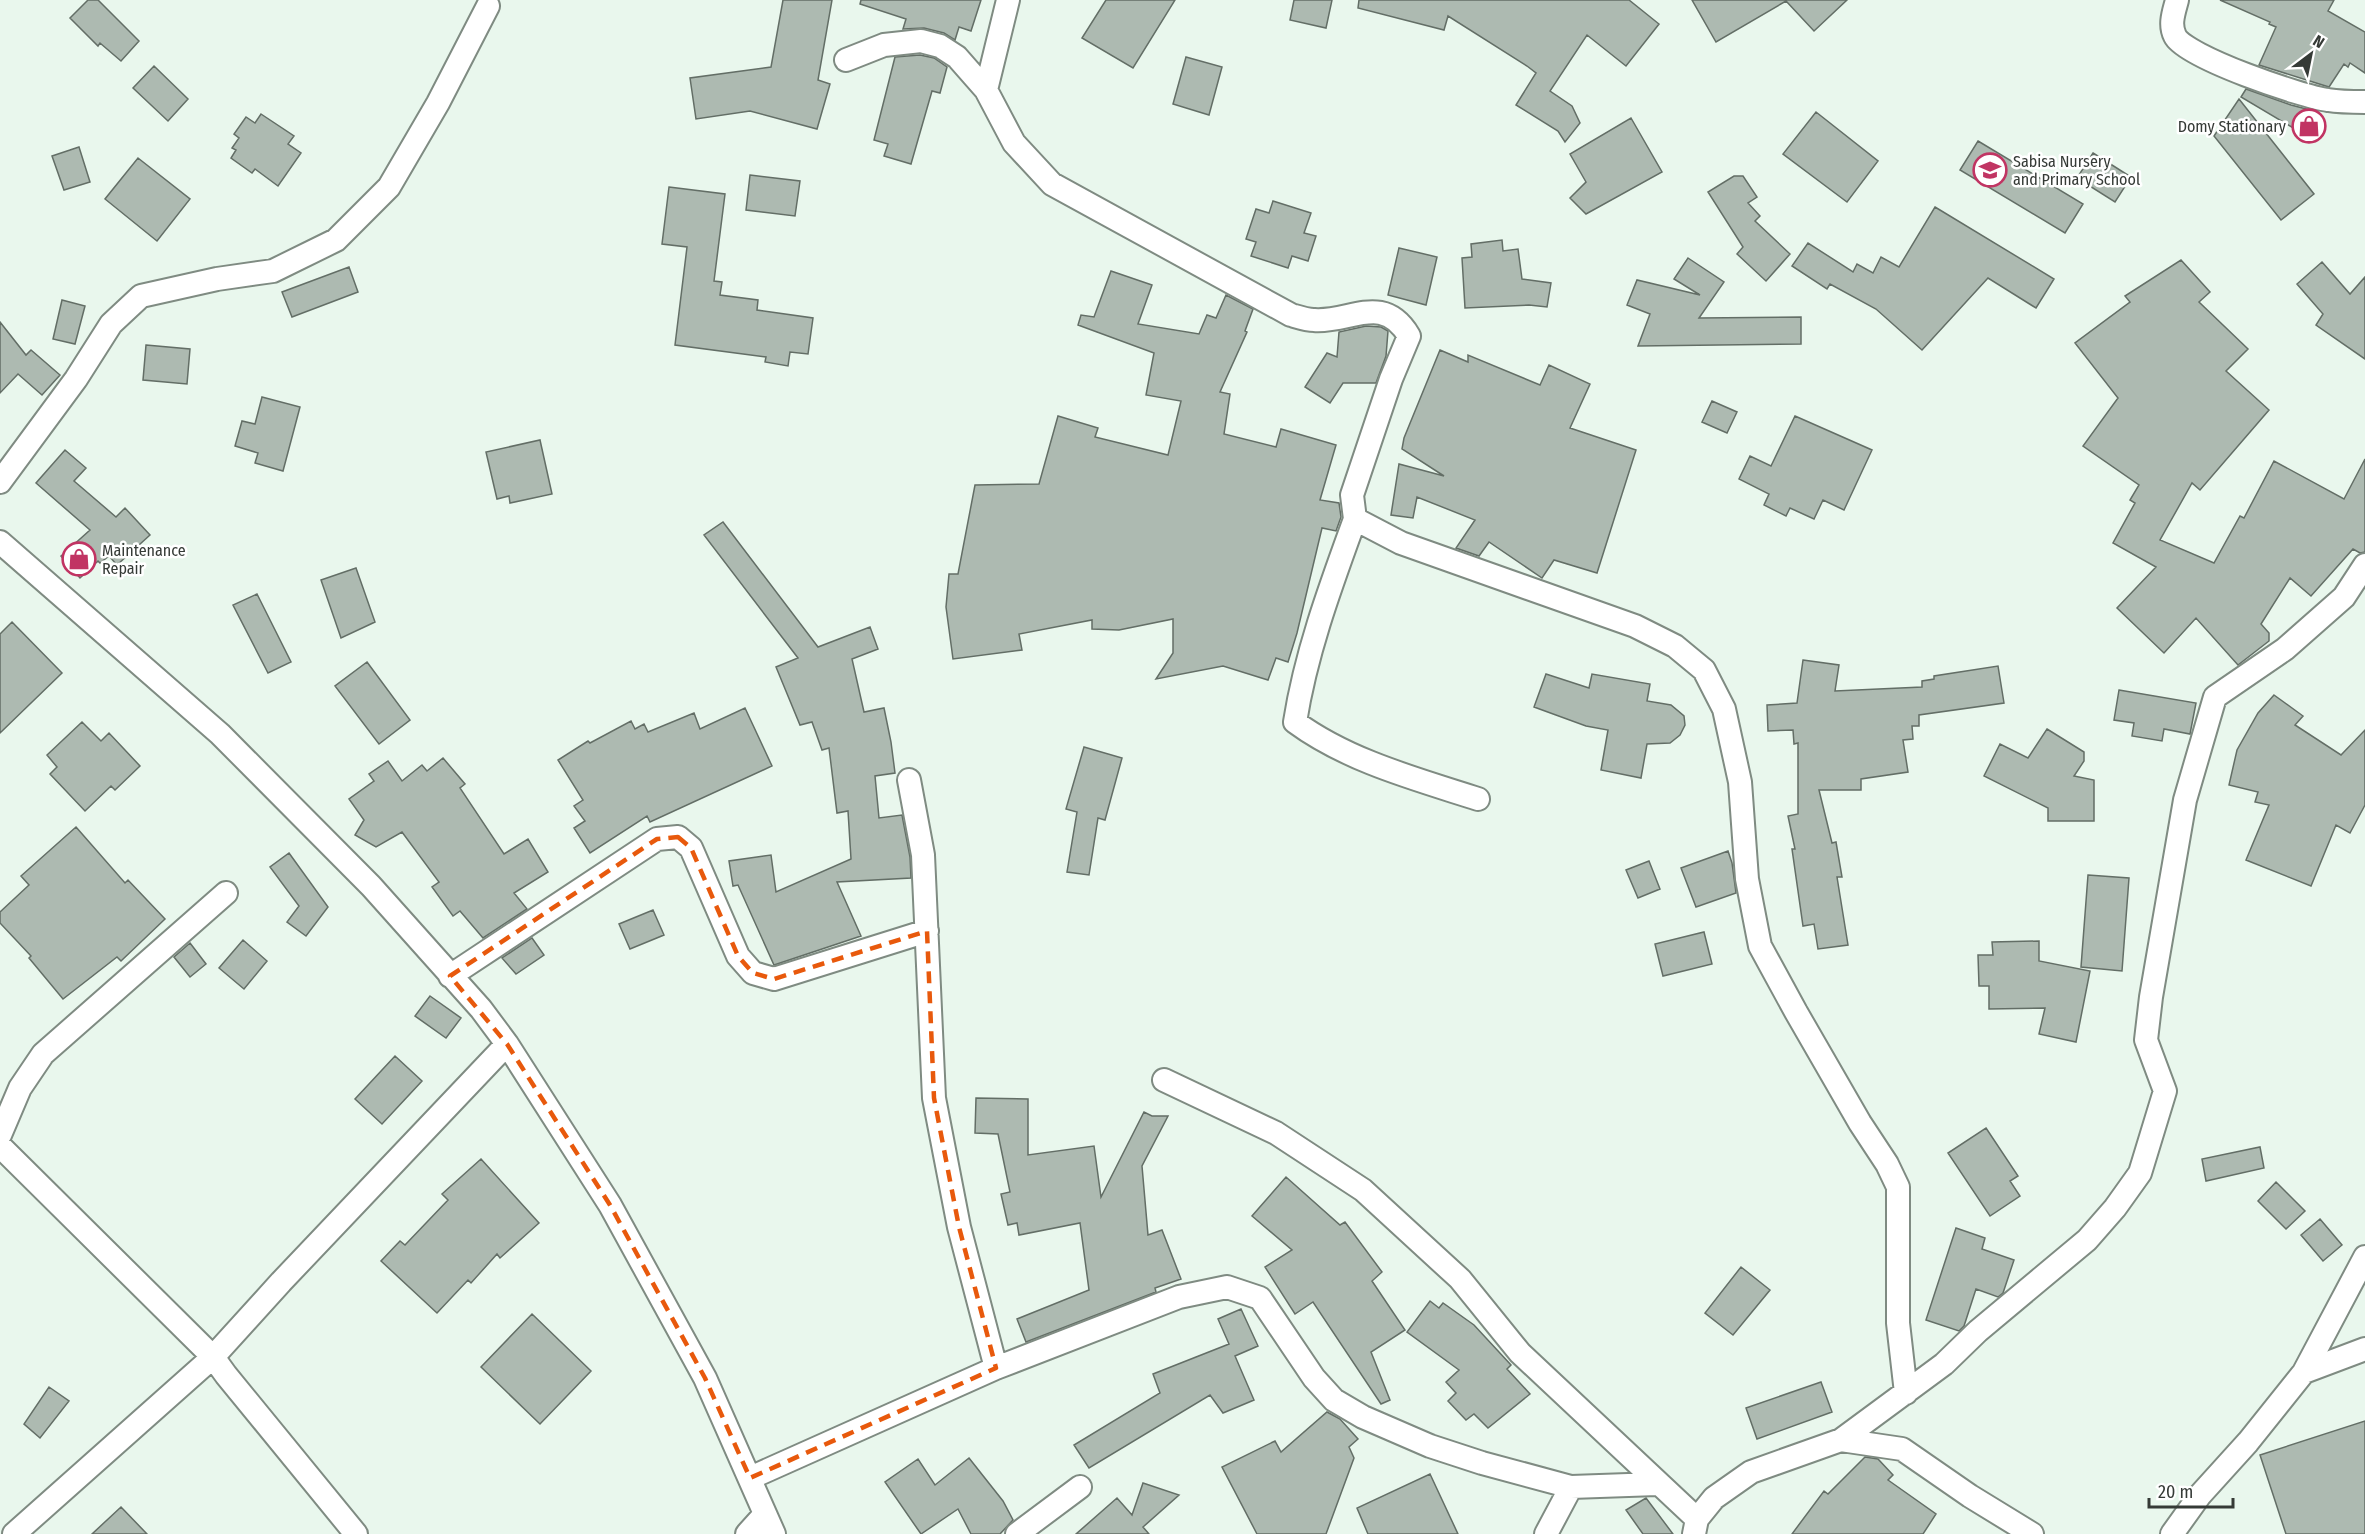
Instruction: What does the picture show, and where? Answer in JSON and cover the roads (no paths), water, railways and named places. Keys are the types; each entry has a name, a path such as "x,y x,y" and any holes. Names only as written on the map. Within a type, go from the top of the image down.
{"street":[{"path":"986,90 1008,0"},
{"path":"2177,0 2172,22 2175,37 2193,52 2226,67 2309,96 2328,100 2365,102"},
{"path":"0,482 76,379 111,324 141,296 217,279 273,272 336,240 389,188 438,103 488,6"},
{"path":"846,60 884,45 921,40 940,46 957,57 986,90 1014,142 1052,184 1291,315 1316,320 1361,312 1381,313 1401,322 1409,336 1391,379 1352,495 1355,519 1320,620 1301,684 1295,722 1313,735 1354,755 1478,799"},
{"path":"1355,519 1401,543 1635,626 1676,646 1704,670 1724,709 1740,782 1747,879 1760,946 1860,1123 1887,1164 1898,1187 1898,1323 1906,1393"},
{"path":"0,542 220,734 371,886 481,1009 507,1044 616,1215 705,1378 769,1524 747,1534"},
{"path":"1164,1080 1276,1133 1363,1190 1460,1279 1520,1353 1657,1484 1695,1527 1714,1498 1751,1472 1841,1440 1944,1364 1978,1331 2087,1240 2115,1208 2140,1173 2165,1091 2146,1040 2151,997 2185,800 2215,697 2285,649 2344,597 2365,565"},
{"path":"909,780 923,855 934,1098 959,1227 996,1368"},
{"path":"450,976 657,838 678,837 691,848 738,956 753,973 774,979 927,931"},
{"path":"0,1135 20,1088 43,1054 226,893"},
{"path":"14,1534 213,1357 507,1044"},
{"path":"0,1146 213,1357 356,1534"},
{"path":"2172,1534 2200,1495 2304,1372 2365,1257"},
{"path":"750,1478 996,1368 1179,1297 1227,1287 1260,1298 1314,1378 1335,1400 1363,1416 1430,1446 1482,1463 1571,1487 1657,1484"},
{"path":"2304,1372 2365,1348"},
{"path":"1841,1440 1902,1449 1970,1496 2032,1534"},
{"path":"1017,1534 1080,1487"},
{"path":"1546,1534 1571,1487"}],"place":[{"name":"Domy Stationary","path":"2309,126"},
{"name":"Sabisa Nursery and Primary School","path":"1990,170"},
{"name":"Maintenance Repair","path":"79,559"}]}
